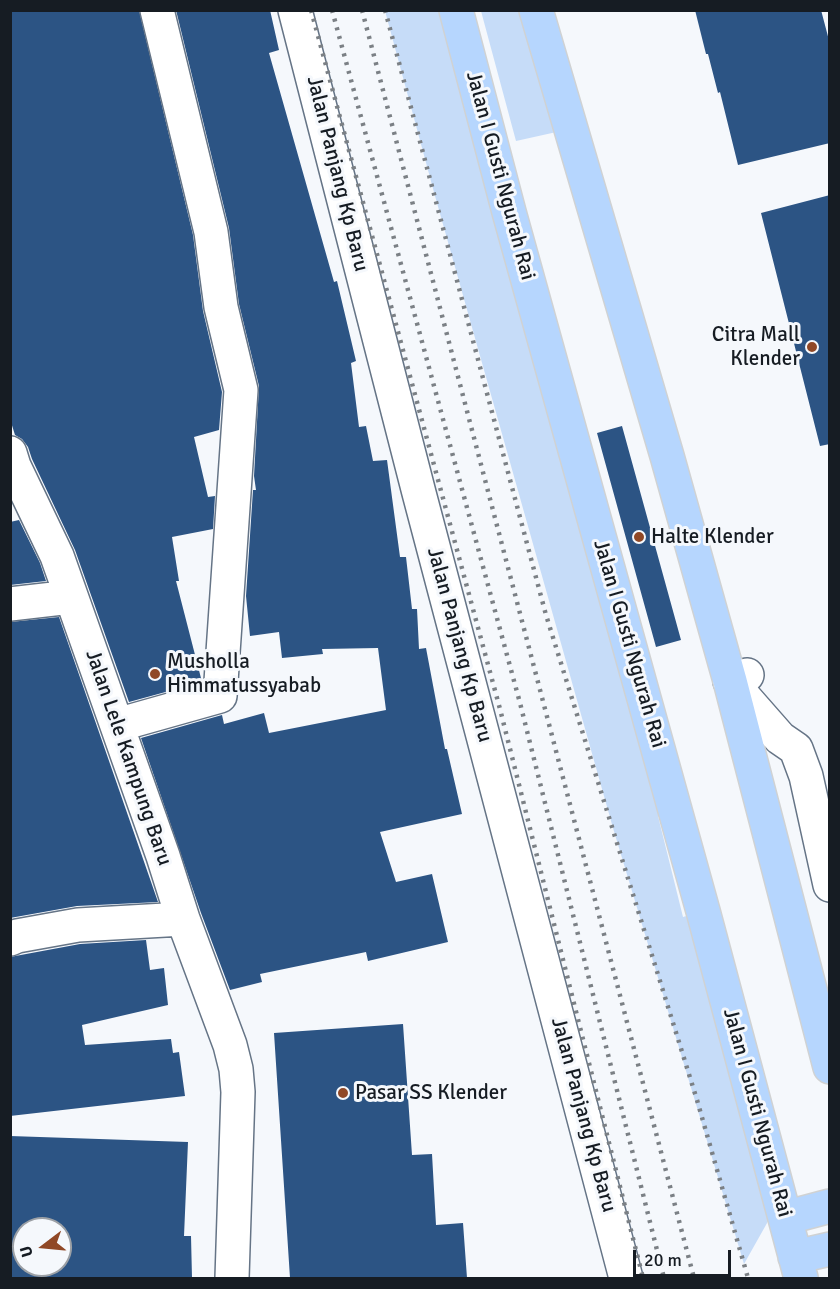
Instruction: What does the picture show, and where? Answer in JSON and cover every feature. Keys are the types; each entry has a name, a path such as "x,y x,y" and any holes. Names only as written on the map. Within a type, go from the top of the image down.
{"main road":[{"name":"Jalan I Gusti Ngurah Rai","path":"456,10 798,1268"},
{"path":"536,10 667,456 739,678 830,1067"},
{"path":"785,1218 830,1206"},
{"path":"798,1268 830,1249"}],"street":[{"path":"117,725 220,696 241,390 222,307 211,232 157,10"},
{"name":"Jalan Panjang Kp Baru","path":"295,10 431,539 626,1278"},
{"name":"Jalan Lele Kampung Baru","path":"10,453 57,556 183,919 230,1045 236,1069 238,1092 232,1278"},
{"path":"10,604 71,597"},
{"path":"739,678 780,738 796,749 806,776 830,885"},
{"path":"10,939 78,925 183,919"}],"shaded area":[{"path":"385,11 456,11 673,811 658,816 683,917 703,911 780,1200 744,1264 613,828"},
{"path":"481,11 536,11 570,129 516,141"}],"building":[{"path":"10,10 139,10 193,235 203,311 222,392 219,430 194,437 208,497 215,496 213,529 172,537 179,581 176,581 202,682 129,702 75,550 28,447 22,439 15,435 10,419"},
{"path":"176,10 270,10 279,50 269,53 334,282 337,281 356,361 351,363 359,427 366,426 373,461 387,460 400,557 406,557 412,609 417,609 419,649 426,648 445,749 447,749 462,814 380,832 396,882 432,874 448,942 368,961 366,952 260,974 262,982 230,990 141,738 222,715 224,724 264,713 269,733 386,710 378,648 322,649 323,654 282,658 279,632 250,636 246,596 253,490 256,490 254,476 259,386 239,304 229,228"},
{"path":"695,10 821,10 830,44 830,143 738,165 720,92 718,93 708,54 706,54"},
{"name":"Citra Mall Klender","path":"830,195 830,444 820,446 761,213"},
{"name":"Halte Klender","path":"622,426 681,640 656,647 597,433"},
{"path":"19,520 46,581 10,585 10,522"},
{"path":"59,617 158,902 77,906 10,918 10,622"},
{"path":"146,940 150,970 164,968 168,1005 82,1025 85,1045 171,1039 173,1053 179,1052 185,1096 10,1116 10,957 80,944"},
{"name":"Pasar SS Klender","path":"403,1024 412,1155 432,1154 436,1225 463,1223 467,1278 290,1278 274,1033"},
{"path":"10,1136 188,1142 184,1236 191,1236 192,1278 10,1278"}],"railway":[{"path":"311,10 500,709 643,1278"},
{"path":"332,10 520,703 664,1278"},
{"path":"362,10 694,1278"},
{"path":"385,10 546,615 697,1100 748,1278"}],"place":[{"name":"Citra Mall Klender","path":"812,347"},
{"name":"Halte Klender","path":"639,537"},
{"name":"Musholla Himmatussyabab","path":"155,674"},
{"name":"Pasar SS Klender","path":"343,1093"}]}
